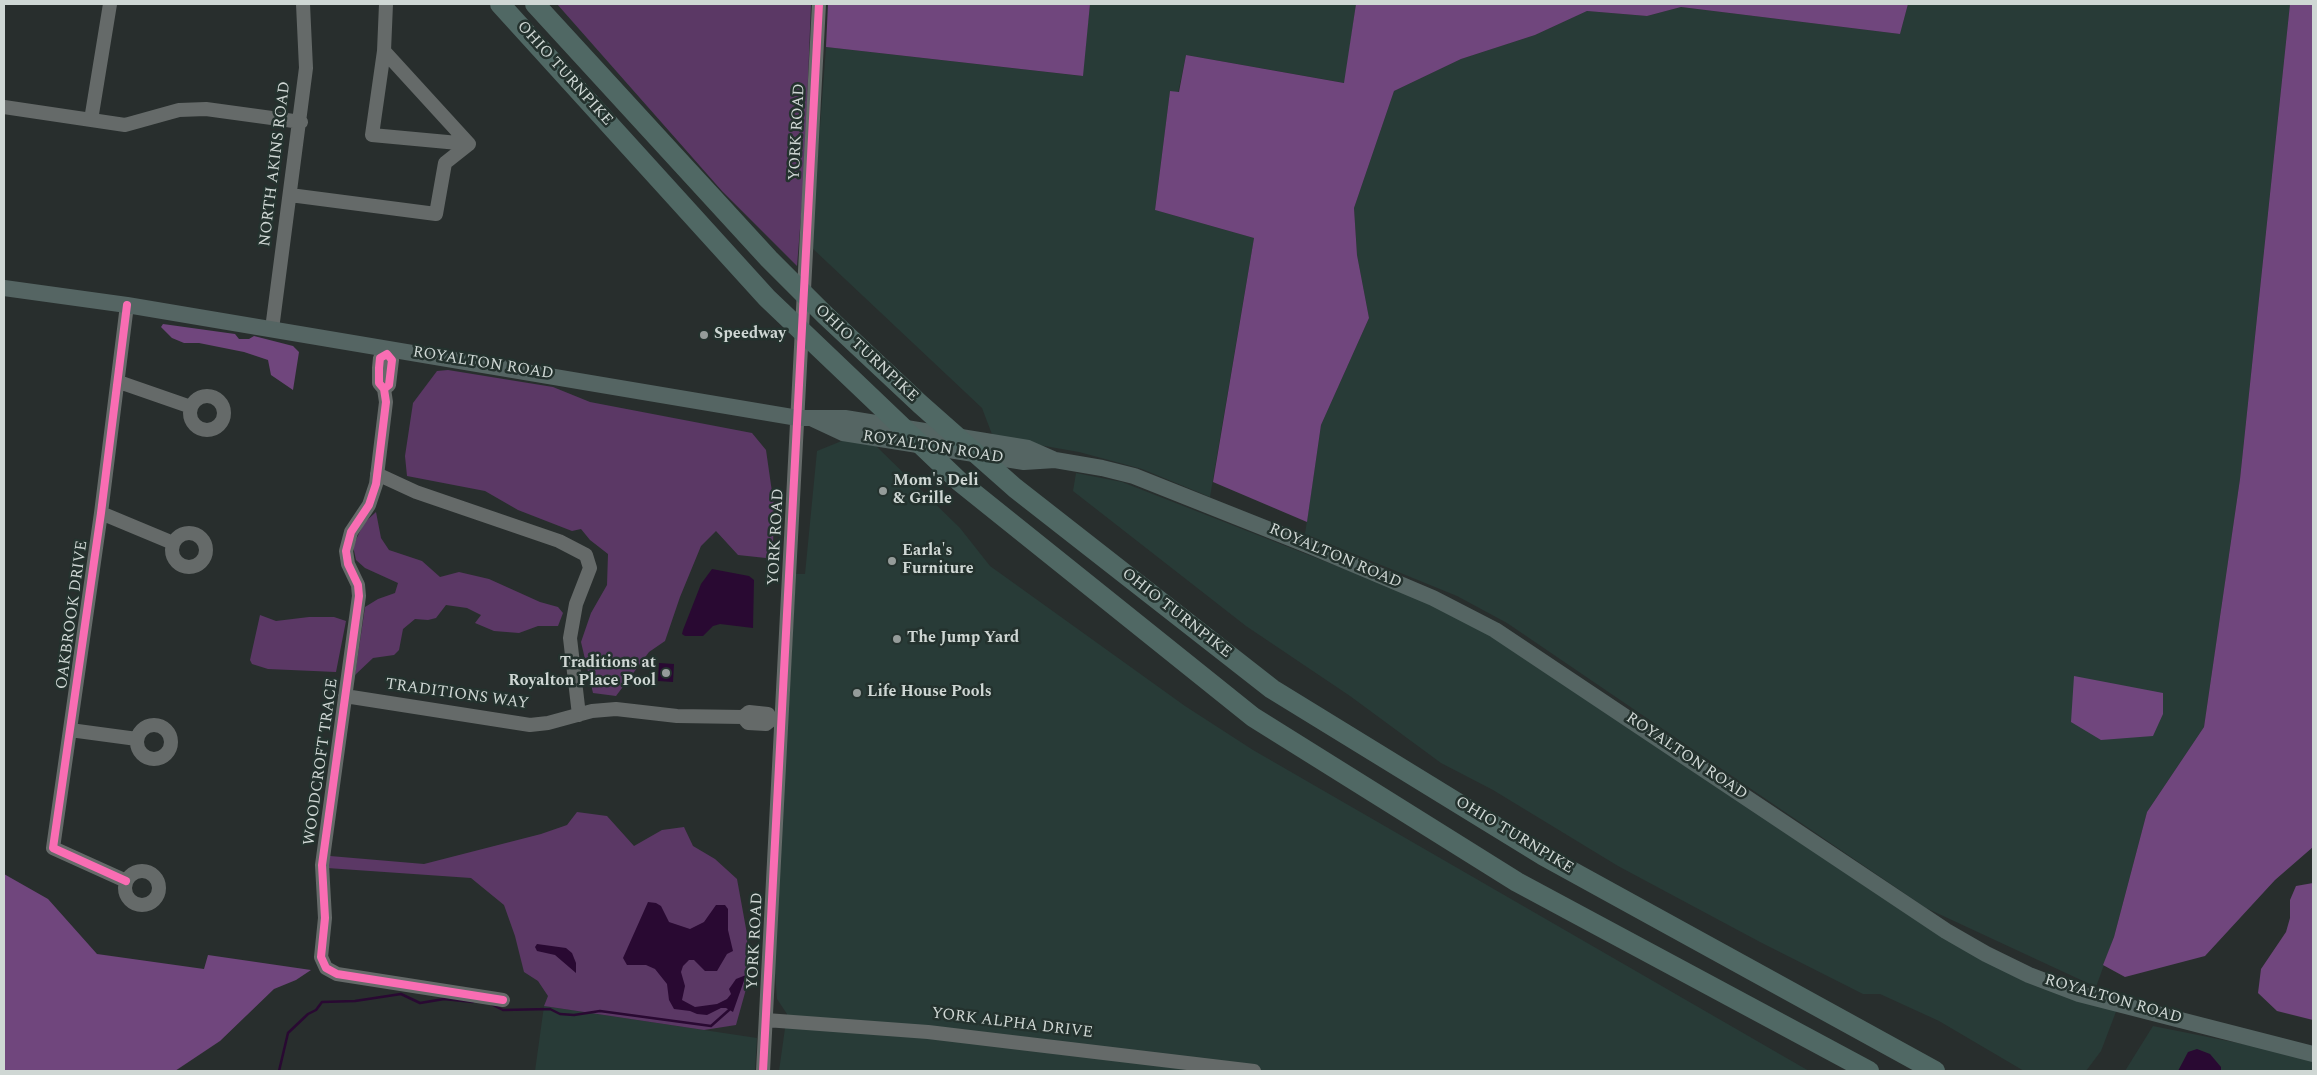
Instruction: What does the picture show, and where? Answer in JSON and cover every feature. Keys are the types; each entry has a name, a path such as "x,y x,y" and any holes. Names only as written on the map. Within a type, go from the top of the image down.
{"highway":[{"name":"OHIO TURNPIKE","path":"500,4 767,298 871,398 960,482 1253,717 1518,882 1869,1071"},
{"name":"OHIO TURNPIKE","path":"535,4 769,259 825,315 920,404 1014,488 1272,689 1544,856 1935,1071"}],"main road":[{"name":"ROYALTON ROAD","path":"4,288 127,305 272,329 388,351 806,418 845,418 1021,447 1055,460 1134,476 1310,546 1433,598 1495,630 1946,931 2029,975 2079,994 2313,1054"}],"street":[{"path":"91,120 110,4"},
{"name":"NORTH AKINS ROAD","path":"272,329 301,122 306,68 303,4"},
{"path":"386,4 384,51 372,135 469,144"},
{"name":"YORK ROAD","path":"763,1071 776,721 806,418 818,4"},
{"path":"384,51 469,144"},
{"path":"4,106 125,125 179,110 206,109 301,122"},
{"path":"290,195 436,214 445,163 469,144"},
{"name":"OAKBROOK DRIVE","path":"126,880 53,848 119,382 127,305"},
{"name":"WOODCROFT TRACE","path":"388,351 392,360 388,385 384,389 386,402 377,474 371,500 351,532 346,545 348,564 359,590 323,859 324,918 320,956 323,965 329,971 338,974 504,1000"},
{"path":"119,382 192,407"},
{"path":"377,474 416,492 559,542 586,555 590,568 576,604 570,638 579,715"},
{"path":"101,514 173,543"},
{"name":"TRADITIONS WAY","path":"345,696 530,724 548,723 604,710 627,709 678,716 743,717 748,723 766,724 776,721"},
{"path":"70,730 137,739"},
{"name":"YORK ALPHA DRIVE","path":"766,1020 928,1032 1254,1071"}],"shaded area":[{"path":"557,4 811,4 804,179 797,266 722,191"},
{"path":"828,4 1090,4 1083,76 826,47"},
{"path":"1090,4 1356,4 1345,83 1186,55 1178,93 1170,91 1155,210 1254,238 1210,497 1142,469 1079,452 993,437 982,408 811,247 826,47 1082,76"},
{"path":"1356,4 1908,4 1900,34 1681,7 1647,16 1587,11 1535,35 1461,59 1394,91 1354,208 1357,255 1369,318 1321,425 1307,522 1213,482 1254,238 1155,210 1170,91 1179,92 1186,55 1344,83"},
{"path":"1908,4 2290,4 2240,479 2204,727 2147,812 2114,937 2096,987 1926,908 1507,623 1457,596 1305,534 1321,425 1369,318 1357,255 1354,208 1394,91 1461,59 1535,35 1587,11 1647,16 1681,7 1900,34"},
{"path":"2290,4 2313,4 2313,847 2275,880 2205,956 2125,977 2103,965 2114,937 2147,812 2204,727 2240,479"},
{"path":"163,324 235,334 239,339 249,339 254,336 293,346 299,352 293,390 271,375 268,360 244,352 199,343 184,343 172,338 161,327"},
{"path":"448,370 553,387 590,402 752,433 766,450 774,506 773,546 766,558 738,555 716,531 701,546 680,597 665,641 649,652 616,696 593,693 581,642 591,613 607,585 608,554 590,540 581,529 572,531 518,510 485,491 407,476 405,456 413,403 437,371"},
{"path":"844,440 876,446 960,528 990,566 1185,706 1253,750 1809,1071 779,1071 787,1014 777,999 774,961 796,574 805,574 817,451"},
{"path":"1076,473 1122,482 1429,602 1476,624 1921,921 2117,1009 2101,1051 2086,1071 2024,1071 1939,1021 1880,994 1863,994 1760,942 1618,866 1493,790 1441,763 1350,696 1246,626 1073,491"},
{"path":"376,512 381,538 389,550 422,561 440,577 459,572 489,579 540,602 558,607 563,613 558,626 538,626 519,633 494,631 475,623 481,615 467,608 446,605 436,618 428,620 415,619 403,629 399,650 394,655 373,658 355,675 365,607 378,599 395,593 398,583 365,568 356,560 353,546 364,523"},
{"path":"712,569 749,576 754,580 753,628 720,624 713,626 703,636 685,636 682,634 683,630 701,584"},
{"path":"260,615 276,621 309,617 334,617 346,621 336,672 268,669 252,664 250,660"},
{"name":"Traditions at Royalton Place Pool","path":"659,663 674,664 673,682 658,681"},
{"path":"2074,676 2163,693 2163,714 2153,736 2101,740 2071,722"},
{"path":"577,812 607,816 634,846 662,830 684,827 693,846 715,859 737,879 747,934 748,982 736,1025 704,1030 544,1006 548,996 538,981 524,972 515,936 504,905 471,878 327,868 330,856 424,864 541,834 567,825"},
{"path":"4,874 48,899 97,954 204,969 208,955 311,970 296,980 274,989 220,1041 175,1071 4,1071"},
{"path":"2313,883 2313,1020 2277,1011 2258,993 2261,969 2286,932 2290,918 2290,900 2296,886"},
{"path":"648,902 661,906 669,922 690,929 704,922 716,905 725,905 728,909 728,930 733,951 727,954 717,971 705,971 694,960 689,960 683,966 681,972 685,986 682,1000 695,1007 717,1004 727,999 731,994 729,989 736,979 746,975 733,1012 726,1008 721,1008 707,1015 674,1009 669,1000 667,984 655,969 646,965 627,965 623,958"},
{"path":"537,944 566,948 572,953 576,963 576,973 555,955 537,951 535,947"},
{"path":"544,1006 757,1038 755,1071 535,1071"},
{"path":"2153,1026 2313,1058 2313,1071 2125,1071"},
{"path":"2197,1049 2210,1054 2221,1067 2221,1071 2178,1071 2188,1052"}],"waterway":[{"path":"279,1071 288,1033 308,1014 316,1010 322,1002 355,1001 401,994 420,1003 444,999 473,1002"},
{"path":"491,1004 503,1010 550,1009 560,1014 574,1015 600,1011 711,1026 729,1010"}],"cycle path":[{"path":"763,1071 819,4"},
{"path":"126,881 53,848 101,513 127,305"},
{"path":"384,389 389,385 392,360 387,354 380,358 379,368 379,383 384,389 386,402 376,484 369,505 351,532 346,551 348,564 358,585 359,596 322,865 325,918 321,957 326,968 337,974 503,1000"}],"place":[{"name":"Speedway","path":"704,335"},
{"name":"Mom's Deli & Grille","path":"883,491"},
{"name":"Earla's Furniture","path":"892,561"},
{"name":"The Jump Yard","path":"897,639"},
{"name":"Traditions at Royalton Place Pool","path":"666,673"},
{"name":"Life House Pools","path":"857,693"}]}
